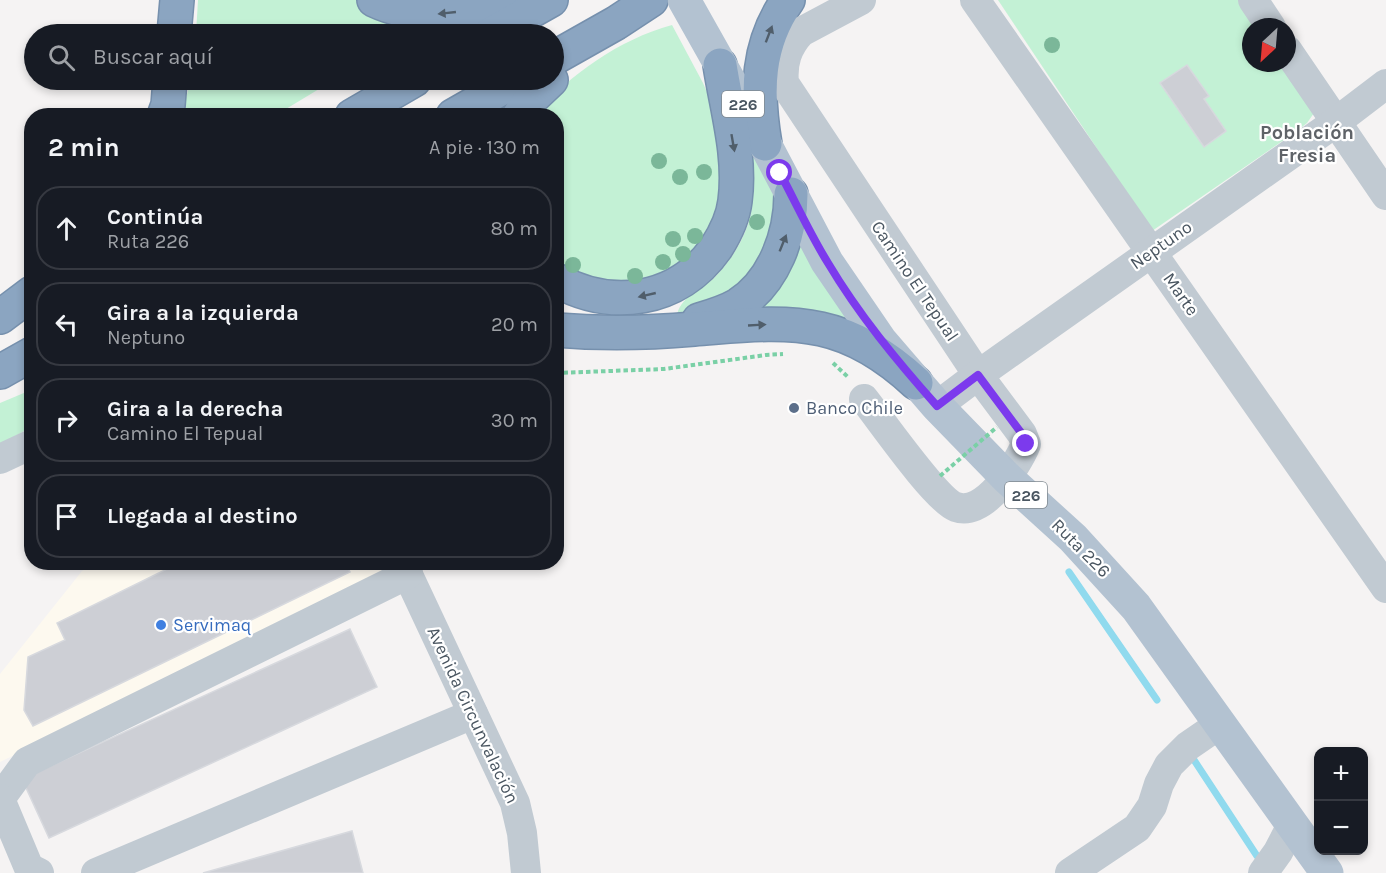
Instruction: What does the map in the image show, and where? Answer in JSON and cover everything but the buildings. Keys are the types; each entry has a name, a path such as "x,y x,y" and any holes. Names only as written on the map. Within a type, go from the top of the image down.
{"highway":[{"path":"175,24 177,0"},
{"path":"374,0 407,12 434,15 525,0"},
{"path":"509,24 551,0"},
{"path":"564,52 651,0"},
{"path":"765,144 759,98 761,66 771,29 788,0"},
{"path":"564,68 616,23"},
{"path":"564,284 572,289 610,298 647,295 682,280 710,255 729,223 736,186 735,148 720,65"},
{"path":"167,108 169,90"},
{"path":"366,108 397,90"},
{"path":"467,108 498,90"},
{"path":"525,108 540,90"},
{"path":"657,332 720,314 749,297 764,279 781,249 791,217 791,194"},
{"path":"0,318 24,299"},
{"path":"0,318 24,306"},
{"path":"564,331 598,333 657,332 782,324 821,329 853,340 881,354 927,394"},
{"path":"0,372 24,358"},
{"path":"0,385 24,376"}],"main road":[{"name":"Ruta 226","path":"690,10 765,144 811,234 840,283 881,341 927,394 1007,478 1073,538 1130,599 1327,873"}],"street":[{"name":"Camino El Tepual","path":"861,0 801,32 786,55 783,65 784,84 978,375 1022,434 1026,444 1007,478"},
{"name":"Marte","path":"975,0 1386,588"},
{"path":"1253,0 1265,18"},
{"path":"1296,63 1386,195"},
{"name":"Neptuno","path":"927,394 978,375 1336,122 1386,84"},
{"path":"864,399 941,496 955,507 969,509 976,506 1007,478"},
{"path":"0,459 24,448"},
{"path":"39,873 29,868 0,799 27,762 401,570"},
{"name":"Avenida Circunvalación","path":"406,570 515,803 522,833 519,871"},
{"path":"96,873 473,714"},
{"path":"1070,873 1137,828 1152,806 1159,784 1169,765 1188,746 1221,724"},
{"path":"1263,873 1278,852 1292,825"}],"path":[{"path":"564,373 664,369 788,354"},
{"path":"825,358 839,366 864,399"},
{"path":"940,476 997,427"}],"shaded area":[{"name":"Servimaq","path":"381,570 384,576 0,762 0,674 82,571"}],"green space":[{"path":"198,0 463,0 423,24 197,24"},
{"path":"998,0 1241,0 1254,18 1242,18 1242,72 1289,72 1314,113 1297,131 1152,231"},
{"path":"672,25 717,115 721,133 722,223 657,289 564,277 564,108 541,108 559,90 564,90 564,85 596,60 652,31"},
{"path":"188,90 317,90 288,108 183,108"},
{"path":"752,157 756,158 778,199 764,261 712,309 677,317 678,310 686,299 714,278 724,267 744,234 751,210"},
{"path":"795,234 855,331 741,316"},
{"path":"24,393 24,431 0,445 0,403"}],"waterway":[{"path":"1069,572 1157,700"},
{"path":"1194,760 1257,856"}],"place":[{"name":"Banco Chile","path":"794,408"},
{"name":"Servimaq","path":"161,625"}],"district":[{"name":"Población Fresia","path":"1307,144"}],"route":[{"path":"780,173 811,234 854,304 916,383 937,406 978,375 1022,434 1026,444"}]}
